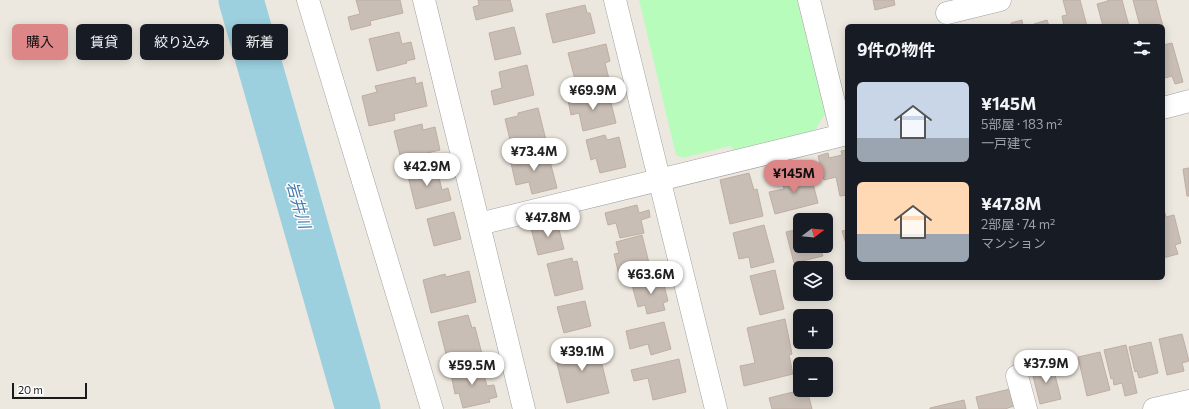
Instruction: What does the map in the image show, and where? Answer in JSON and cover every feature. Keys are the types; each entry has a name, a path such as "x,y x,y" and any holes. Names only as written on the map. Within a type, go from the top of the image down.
{"street":[{"path":"308,0 432,409"},
{"path":"424,0 524,409"},
{"path":"615,0 716,409"},
{"path":"479,224 844,135 809,0"},
{"path":"946,13 1000,0"},
{"path":"1165,108 1189,102"},
{"path":"1017,376 1026,409"},
{"path":"1154,409 1189,401"}],"green space":[{"path":"639,0 797,0 825,114 815,130 734,150 730,146 683,158 676,155"}],"building":[{"path":"356,0 400,0 403,13 370,21 371,25 351,30 348,17 360,14"},
{"path":"478,0 510,0 513,11 476,20 473,7 479,5"},
{"path":"873,0 894,0 895,5 875,10"},
{"path":"1063,0 1080,0 1086,24 1064,24 1062,16 1067,15"},
{"path":"1107,0 1122,0 1128,24 1102,24 1097,4 1108,1"},
{"path":"1133,0 1156,0 1162,24 1139,24"},
{"path":"585,5 587,13 590,13 595,33 553,43 546,14"},
{"path":"1022,20 1023,24 1011,24"},
{"path":"1047,20 1048,24 1034,24"},
{"path":"514,27 521,54 495,60 489,33"},
{"path":"399,32 402,44 411,42 415,59 406,61 407,63 377,71 369,39"},
{"path":"1172,43 1183,82 1175,84 1172,76 1165,78 1165,45"},
{"path":"606,44 610,61 605,63 609,79 577,87 568,53"},
{"path":"527,65 534,95 494,105 491,91 502,88 499,72"},
{"path":"415,77 416,84 422,82 427,106 394,114 395,120 369,126 362,96 377,92 375,86"},
{"path":"604,91 604,96 609,95 616,123 583,131 579,113 571,115 568,100"},
{"path":"538,108 546,140 512,148 505,119 518,116 518,113"},
{"path":"422,124 423,130 435,127 440,150 401,159 394,131"},
{"path":"605,135 607,140 619,137 626,167 600,173 596,158 591,160 586,140"},
{"path":"547,150 557,188 532,194 529,182 516,185 510,159"},
{"path":"845,150 845,195 840,196 836,177 824,180 818,156 828,153 829,158 842,155 841,151"},
{"path":"436,165 442,190 448,188 451,200 416,209 407,172"},
{"path":"1189,168 1189,196 1187,196 1183,169"},
{"path":"810,172 818,203 775,214 769,192 784,189 782,179"},
{"path":"749,173 754,190 757,189 763,216 730,224 720,180"},
{"path":"637,205 639,213 649,210 650,217 641,220 644,233 620,238 616,223 608,225 605,213"},
{"path":"454,212 461,239 434,246 427,219"},
{"path":"1165,213 1166,217 1174,215 1181,243 1175,245 1178,254 1165,257"},
{"path":"557,222 564,249 538,255 531,228"},
{"path":"764,225 774,262 751,268 749,257 739,259 733,233"},
{"path":"793,230 793,253 822,253 823,256 802,261 793,261 786,232"},
{"path":"845,230 845,241 842,231"},
{"path":"642,235 651,271 620,279 614,254 619,253 616,242"},
{"path":"572,258 573,262 577,261 583,289 555,296 547,264"},
{"path":"775,270 784,309 760,315 750,276"},
{"path":"469,271 476,302 431,313 423,280 445,274 446,277"},
{"path":"662,277 668,301 663,303 665,310 647,314 645,305 638,307 632,285"},
{"path":"585,301 591,326 564,333 557,307"},
{"path":"468,315 472,328 475,327 482,354 448,362 438,322"},
{"path":"785,319 792,354 789,355 793,374 744,386 740,366 755,363 747,328"},
{"path":"664,322 671,349 651,355 648,344 630,349 626,331"},
{"path":"1182,334 1189,361 1182,363 1184,371 1167,375 1159,339"},
{"path":"596,340 609,393 567,403 556,360 559,360 557,350"},
{"path":"1151,342 1158,373 1139,378 1137,371 1135,372 1129,347"},
{"path":"1126,345 1137,393 1125,396 1122,383 1114,385 1113,378 1111,379 1104,350"},
{"path":"1100,352 1110,390 1087,396 1078,357"},
{"path":"679,359 686,392 653,400 648,378 634,381 631,370"},
{"path":"1052,363 1061,399 1040,404 1031,368"},
{"path":"481,364 487,386 494,385 497,397 489,399 490,402 463,408 459,393 455,394 451,374 453,374 452,371"},
{"path":"1010,389 1014,406 1005,409 979,409 976,397"},
{"path":"793,392 793,397 809,397 812,409 772,409 769,398"},
{"path":"964,400 966,409 930,409 930,408"}],"waterway":[{"name":"岩井川","path":"241,0 358,409"}]}
